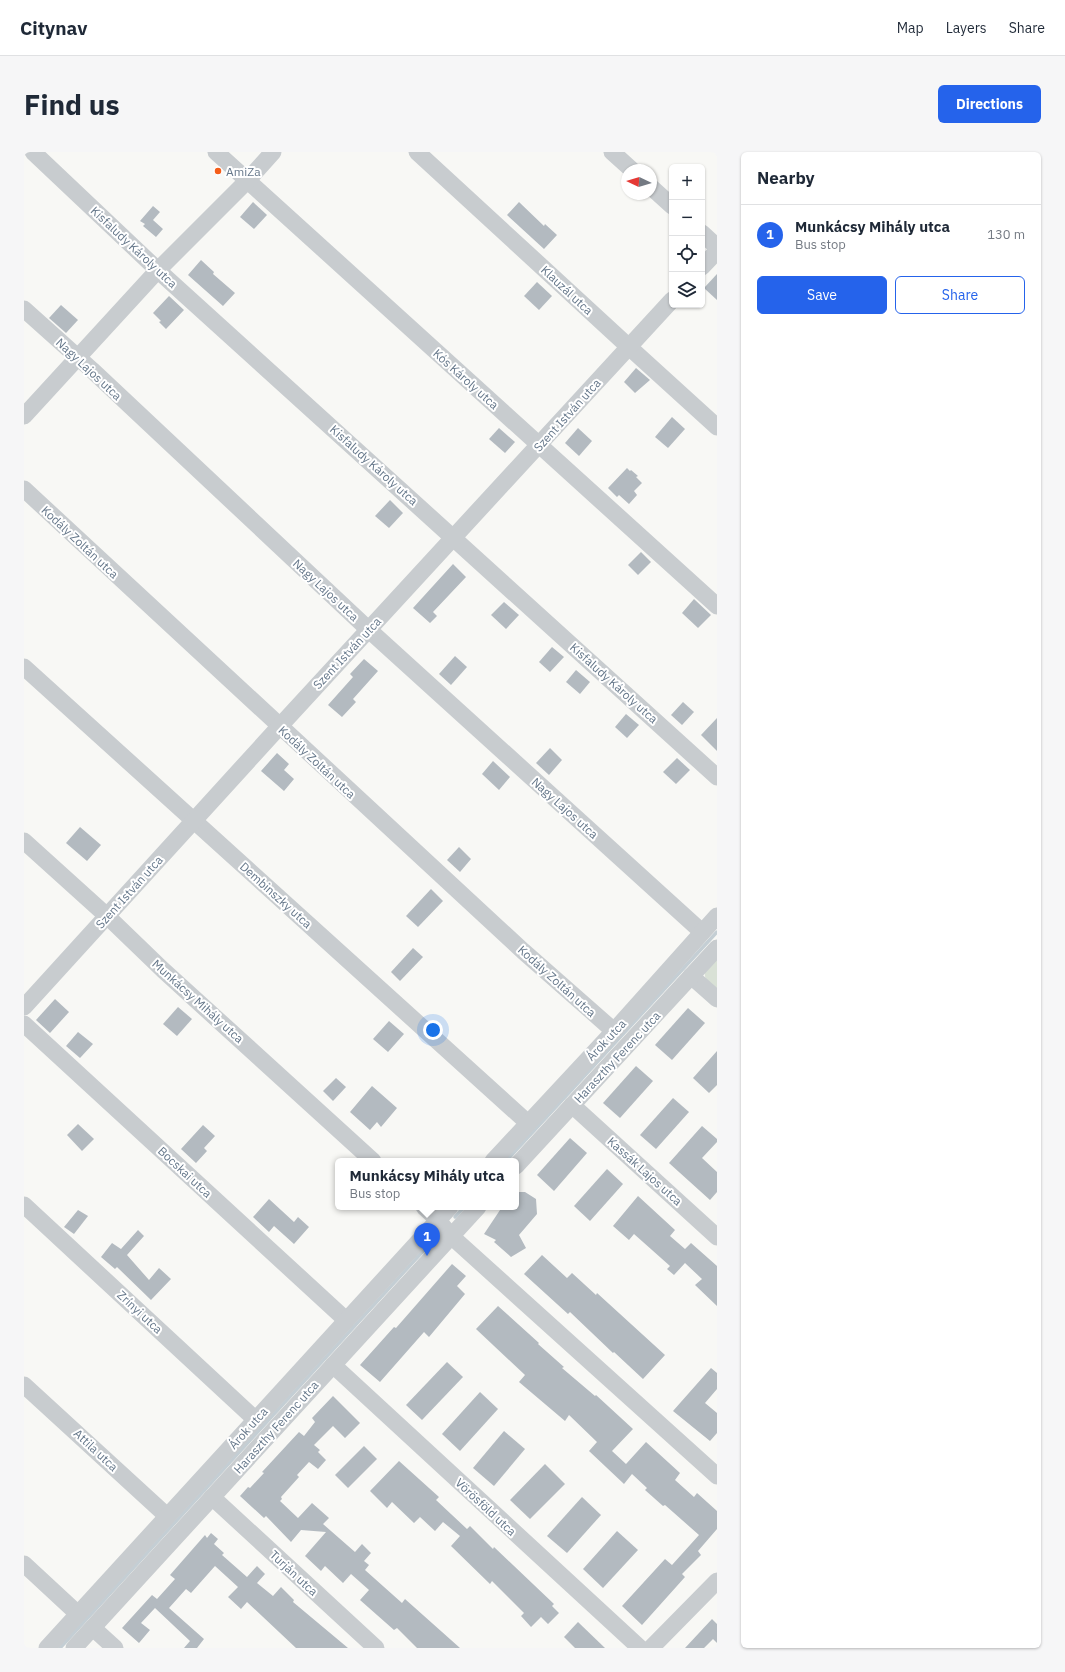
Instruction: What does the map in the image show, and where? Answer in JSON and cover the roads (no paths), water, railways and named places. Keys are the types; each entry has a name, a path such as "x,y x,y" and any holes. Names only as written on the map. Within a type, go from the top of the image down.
{"street":[{"name":"Kisfaludy Károly utca","path":"32,152 158,270 717,777"},
{"name":"Kós Károly utca","path":"216,152 717,606"},
{"path":"24,416 158,270 247,181 273,152"},
{"name":"Klauzál utca","path":"417,152 717,427"},
{"path":"612,152 625,164"},
{"path":"657,192 669,203"},
{"path":"705,236 717,247"},
{"path":"705,264 717,251"},
{"name":"Szent István utca","path":"24,1007 669,303"},
{"name":"Nagy Lajos utca","path":"24,309 369,630 702,932"},
{"name":"Kodály Zoltán utca","path":"24,490 523,951 614,1031"},
{"name":"Dembinszky utca","path":"24,667 528,1123"},
{"name":"Munkácsy Mihály utca","path":"24,841 370,1158"},
{"name":"Árok utca","path":"496,1158 614,1031 717,916"},
{"name":"Haraszthy Ferenc utca","path":"519,1163 717,948"},
{"path":"691,976 717,999"},
{"name":"Bocskai utca","path":"24,1024 346,1320"},
{"name":"Kassák Lajos utca","path":"572,1105 717,1237"},
{"name":"Zrínyi utca","path":"24,1205 256,1420"},
{"path":"427,1210 438,1220 451,1236 717,1476"},
{"name":"Árok utca","path":"47,1648 447,1210"},
{"name":"Haraszthy Ferenc utca","path":"74,1648 475,1210"},
{"name":"Vörösföld utca","path":"333,1365 640,1648"},
{"name":"Attila utca","path":"24,1385 167,1516"},
{"name":"Turján utca","path":"212,1497 376,1648"},
{"path":"24,1564 78,1614"},
{"path":"651,1648 717,1581"},
{"path":"93,1628 115,1648"}],"waterway":[{"path":"509,1158 717,932"},
{"path":"455,1217 461,1210"},
{"path":"60,1648 436,1237"}],"place":[{"name":"AmiZa","path":"218,171"},
{"name":"Munkácsy Mihály utca","path":"427,1256"}]}
